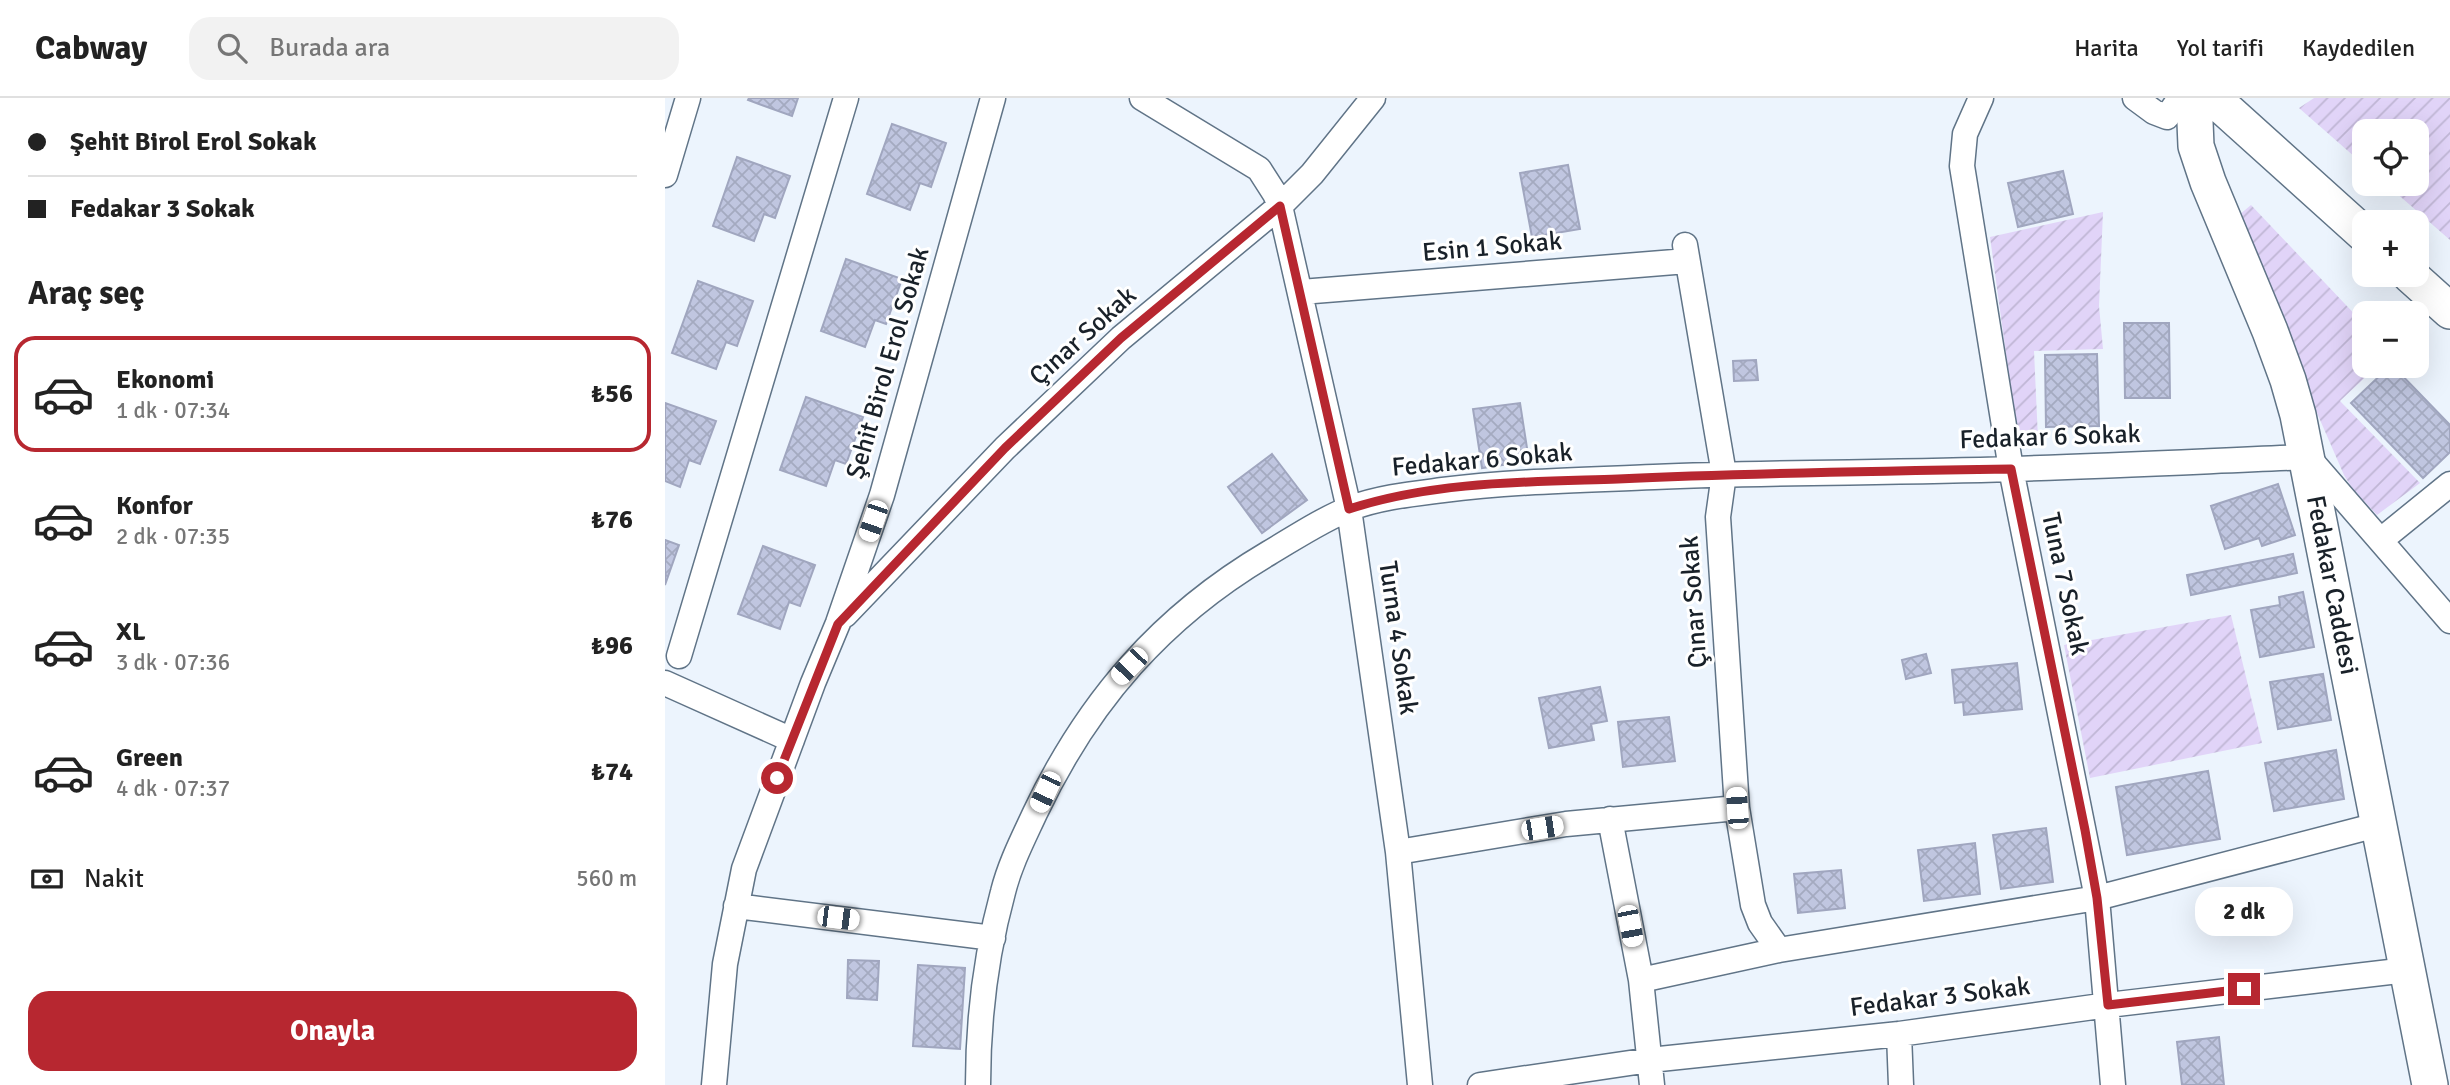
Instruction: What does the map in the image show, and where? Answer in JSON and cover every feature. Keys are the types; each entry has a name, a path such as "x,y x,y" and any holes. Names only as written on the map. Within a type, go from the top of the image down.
{"street":[{"path":"665,175 688,98"},
{"path":"679,656 846,98"},
{"name":"Şehit Birol Erol Sokak","path":"714,1085 725,964 744,869 838,624 882,495 993,98"},
{"name":"Turna 4 Sokak","path":"1142,98 1259,169 1280,206 1349,509 1398,852 1419,1085"},
{"name":"Çınar Sokak","path":"838,624 1005,448 1121,338 1280,206 1312,174 1373,98"},
{"name":"Tuna 7 Sokak","path":"1981,98 1965,134 1962,166 2011,469 2097,898 2113,1085"},
{"path":"2135,98 2154,112 2167,117 2180,98"},
{"name":"Fedakar Caddesi","path":"2194,98 2196,146 2288,380 2308,457 2377,825 2430,1085"},
{"path":"2213,98 2352,223"},
{"name":"Çınar Sokak","path":"1686,253 1724,474 1718,517 1737,808 1753,905 1760,923 1779,950"},
{"name":"Esin 1 Sokak","path":"1301,292 1686,253"},
{"path":"2423,287 2450,311"},
{"path":"2308,457 2450,621"},
{"name":"Fedakar 6 Sokak","path":"978,1085 978,1050 993,938 1003,889 1017,851 1045,792 1083,727 1116,680 1156,638 1240,570 1349,509 1405,495 1488,484 1724,474 2011,469 2308,457"},
{"path":"2381,540 2450,484"},
{"path":"665,682 792,740"},
{"path":"1398,852 1610,819 1737,808"},
{"path":"1610,819 1641,980 1652,1085"},
{"path":"1641,980 1779,950 2097,898 2377,825"},
{"path":"736,906 993,938"},
{"name":"Fedakar 3 Sokak","path":"1481,1085 1650,1060 1899,1034 2108,1005 2407,970"},
{"path":"1899,1034 1901,1085"}],"shaded area":[{"path":"2314,98 2450,98 2450,240 2429,222 2429,210 2416,210 2400,196 2429,196 2429,119 2352,119 2352,154 2299,108"},
{"path":"2251,205 2352,311 2352,378 2364,378 2340,401 2420,483 2377,515 2352,488 2344,475 2233,220"},
{"path":"2103,212 2099,306 2103,349 2034,351 2038,439 2018,441 1990,237"},
{"path":"2231,615 2262,743 2090,778 2064,645"}],"building":[{"path":"798,98 792,116 748,100"},
{"path":"892,124 946,143 931,187 920,183 910,210 867,194"},
{"path":"737,157 790,176 775,218 764,214 754,241 713,226"},
{"path":"1568,165 1580,229 1532,237 1520,173"},
{"path":"2063,171 2073,214 2018,227 2008,183"},
{"path":"846,259 902,279 886,324 875,320 865,347 821,331"},
{"path":"698,281 753,301 737,346 726,342 716,369 672,353"},
{"path":"2124,323 2169,323 2170,398 2125,398"},
{"path":"2097,354 2099,426 2046,427 2045,355"},
{"path":"1756,360 1758,380 1734,381 1733,361"},
{"path":"2377,378 2405,378 2450,425 2450,452 2423,478 2351,403"},
{"path":"806,397 863,417 846,464 835,460 826,486 780,470"},
{"path":"665,403 716,421 700,464 689,460 680,487 665,481"},
{"path":"1520,403 1529,461 1482,468 1473,409"},
{"path":"1272,454 1307,500 1262,533 1228,487"},
{"path":"2278,484 2295,535 2262,546 2259,538 2225,549 2211,506"},
{"path":"665,540 679,545 665,585"},
{"path":"763,546 815,565 800,606 789,602 780,629 738,614"},
{"path":"2293,554 2297,573 2191,595 2187,575"},
{"path":"2303,592 2314,647 2260,657 2251,610 2280,605 2279,597"},
{"path":"1926,654 1931,673 1906,679 1902,660"},
{"path":"2017,663 2022,709 1964,715 1963,702 1955,703 1952,670"},
{"path":"2323,674 2331,720 2278,729 2270,682"},
{"path":"1600,687 1607,721 1591,724 1594,740 1549,748 1539,698"},
{"path":"1669,717 1675,761 1623,767 1618,722"},
{"path":"2336,750 2344,799 2274,811 2265,763"},
{"path":"2208,771 2220,839 2127,855 2116,787"},
{"path":"2046,828 2053,882 2001,889 1993,835"},
{"path":"1975,843 1980,894 1924,901 1918,850"},
{"path":"1841,870 1845,908 1798,913 1794,874"},
{"path":"848,960 879,961 877,1000 847,998"},
{"path":"918,965 965,968 960,1049 913,1046"},
{"path":"2219,1037 2224,1085 2182,1085 2177,1042"}],"route":[{"path":"777,778 838,624 1005,448 1121,338 1280,206 1349,509 1405,495 1488,484 1736,474 2011,469 2085,830 2097,898 2108,1005 2244,989"}]}
